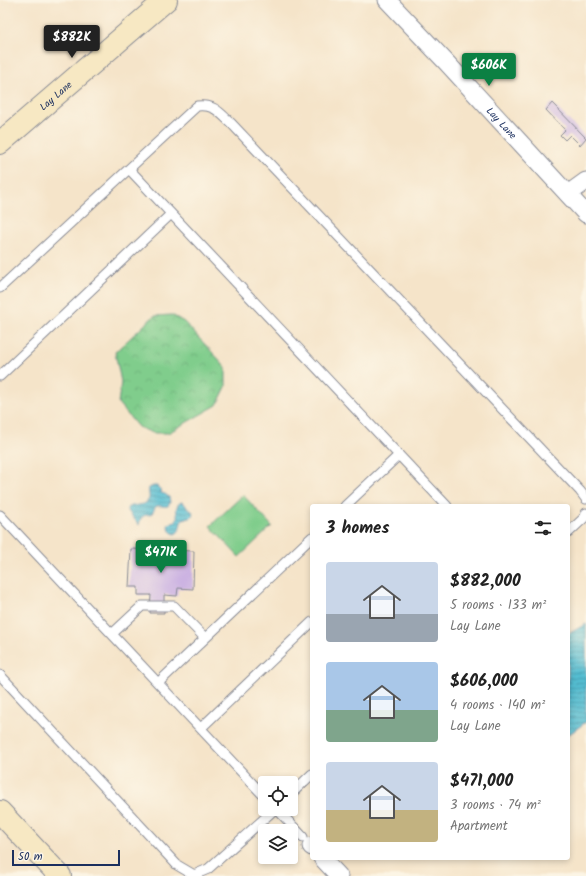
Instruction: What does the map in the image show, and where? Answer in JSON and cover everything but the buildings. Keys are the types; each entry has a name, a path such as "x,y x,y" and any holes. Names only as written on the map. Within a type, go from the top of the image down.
{"street":[{"name":"Lay Lane","path":"0,143 166,0"},
{"name":"Lay Lane","path":"387,0 586,214"},
{"path":"568,194 586,181"},
{"path":"0,812 60,876"},
{"path":"324,860 339,876"}],"lane":[{"path":"0,288 197,106 206,105 215,108 231,123 586,499"},
{"path":"129,170 399,455 441,504"},
{"path":"0,376 171,214"},
{"path":"347,504 399,455"},
{"path":"570,531 585,517 586,513"},
{"path":"0,514 258,789"},
{"path":"158,682 310,539"},
{"path":"112,634 142,606 174,606 205,638"},
{"path":"201,728 310,624"},
{"path":"0,675 177,865 194,875 208,869 268,816"},
{"path":"298,787 310,776"},
{"path":"283,816 310,845"}],"green space":[{"path":"172,315 184,322 226,367 226,387 217,405 168,433 153,433 138,427 118,403 121,382 115,352 154,316"},
{"path":"243,495 272,526 239,557 210,526"}],"water":[{"path":"157,486 161,493 169,497 170,502 168,506 156,506 150,515 142,517 139,525 127,508 145,504 149,499 149,488"},
{"path":"181,502 184,503 193,513 191,517 183,519 179,531 175,534 170,531 168,526 171,522 176,521 177,506"},
{"path":"586,624 586,722 570,734 570,633"}]}
